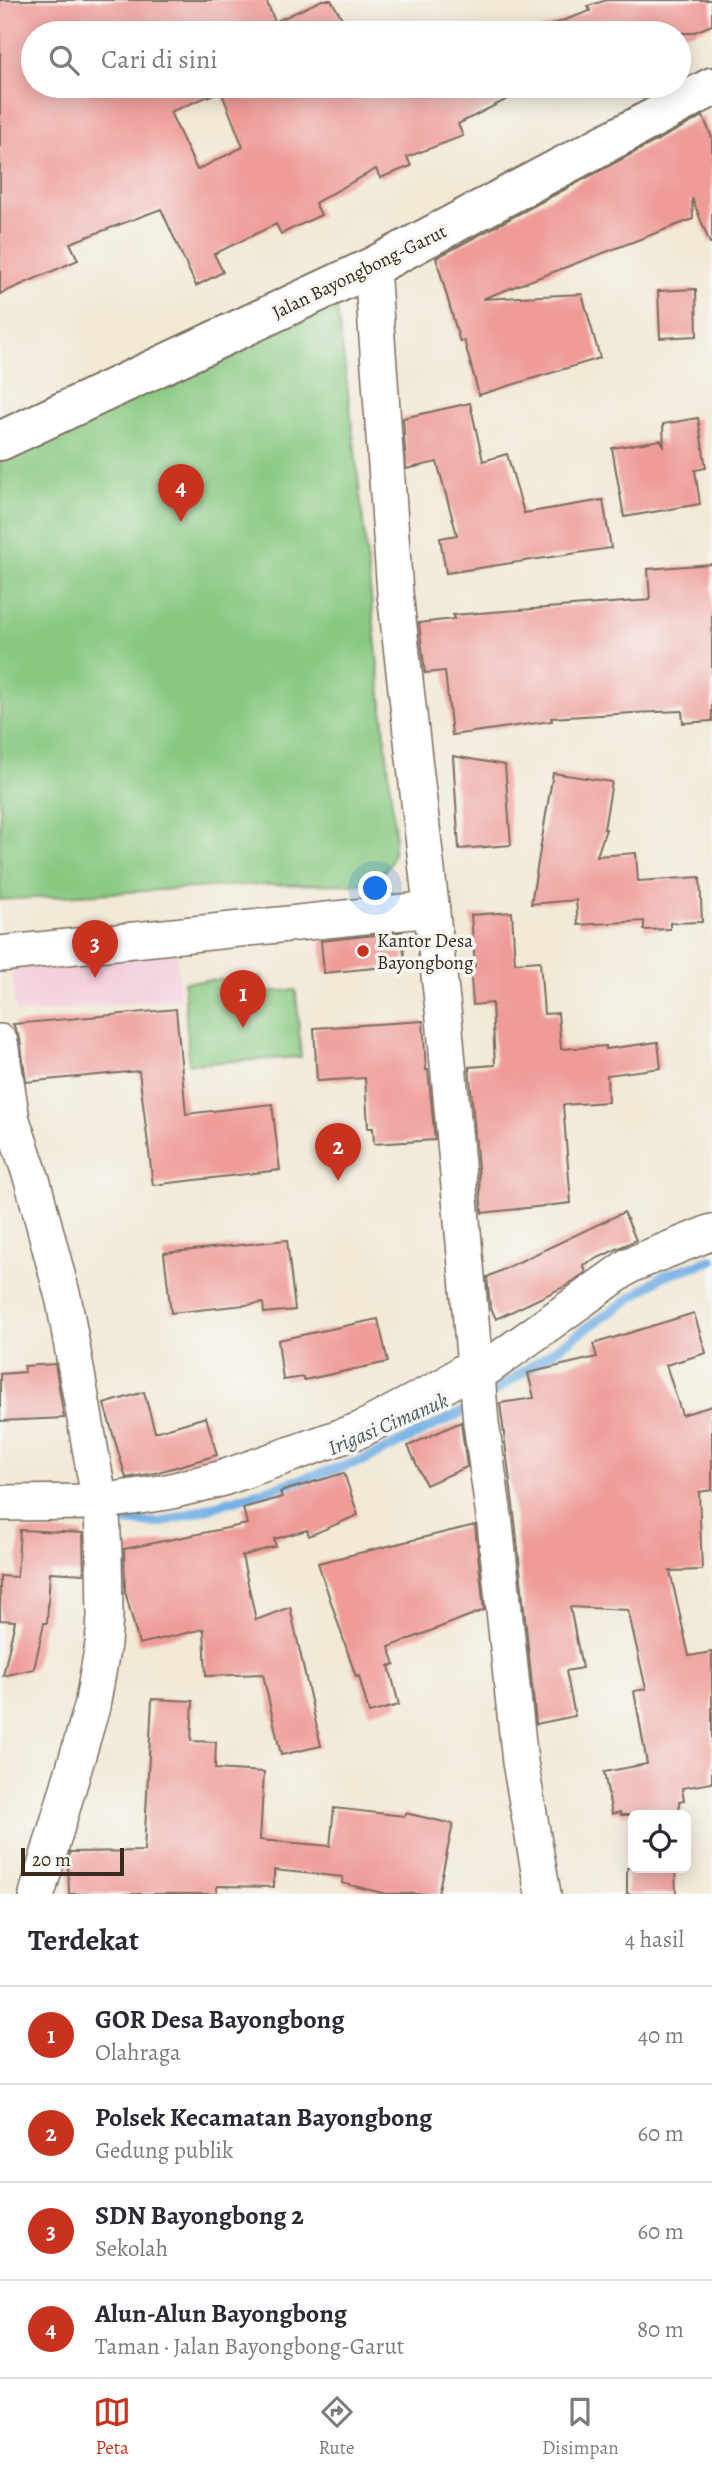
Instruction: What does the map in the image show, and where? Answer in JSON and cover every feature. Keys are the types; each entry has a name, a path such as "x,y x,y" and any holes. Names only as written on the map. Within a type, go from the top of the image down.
{"main road":[{"name":"Jalan Bayongbong-Garut","path":"0,441 372,267 712,87"}],"street":[{"path":"372,267 395,593 432,909 474,1355 520,1762 543,1894"},
{"path":"0,954 432,909"},
{"path":"0,1042 12,1120 33,1182 64,1301 84,1405 100,1508 104,1555 105,1616 92,1707 37,1894"},
{"path":"0,1503 100,1508 167,1492 220,1479 360,1430 447,1384 478,1388 630,1265 712,1232"}],"shaded area":[{"path":"175,940 180,998 16,1014 10,958"}],"green space":[{"path":"333,283 359,489 395,833 389,866 380,875 362,884 242,885 0,900 0,436"},
{"path":"262,977 263,992 296,990 301,1057 189,1064 184,982"}],"building":[{"path":"0,0 266,0 275,21 21,21 21,98 204,98 170,112 197,170 243,147 224,98 509,98 458,124 463,136 407,157 411,166 380,178 376,169 315,203 321,215 281,234 276,224 214,254 223,272 196,286 161,209 70,243 78,260 0,294"},
{"path":"322,0 331,0 344,21 277,21"},
{"path":"607,0 712,0 712,25 691,33 691,21 562,21 590,11 588,6"},
{"path":"703,116 712,138 712,242 710,243 692,198 693,219 482,299 582,294 600,358 479,395 464,340 460,342 436,258"},
{"path":"696,289 697,336 660,338 658,291"},
{"path":"470,403 483,461 507,454 524,513 603,500 611,548 446,573 440,538 457,535 437,462 406,469 403,418"},
{"path":"698,418 706,468 695,470 700,504 624,517 612,448 661,440 664,448 663,424"},
{"path":"712,564 712,721 683,723 682,711 633,713 551,718 552,721 452,735 445,671 425,673 419,623 454,619 453,615 650,600 648,569"},
{"path":"453,756 505,765 511,845 459,849"},
{"path":"553,773 612,782 606,829 597,856 636,853 638,881 700,877 702,922 670,923 670,929 644,930 644,921 578,925 576,900 531,904"},
{"path":"512,912 515,963 540,961 544,1014 558,1013 561,1049 606,1046 606,1049 658,1042 661,1068 607,1075 608,1102 563,1105 571,1203 482,1213 469,1067 495,1065 492,1003 473,1005 470,966 475,966 471,915"},
{"name":"Kantor Desa Bayongbong","path":"402,932 405,965 324,973 321,941"},
{"path":"176,1009 186,1114 272,1104 280,1170 153,1185 139,1071 26,1082 20,1039 13,1024"},
{"path":"423,1021 435,1140 374,1144 373,1128 368,1128 365,1078 317,1081 314,1028"},
{"path":"624,1212 636,1240 583,1265 586,1272 566,1286 496,1319 490,1306 487,1277"},
{"path":"287,1240 295,1310 264,1313 263,1303 171,1313 164,1253"},
{"path":"694,1313 706,1353 666,1365 682,1415 712,1406 712,1490 699,1492 702,1570 670,1571 689,1656 712,1652 712,1783 682,1788 684,1800 679,1801 680,1810 628,1810 628,1815 621,1815 620,1812 612,1814 604,1772 647,1764 634,1691 646,1689 628,1610 570,1607 582,1668 566,1671 575,1716 536,1724 500,1403 534,1398 528,1373 597,1357 593,1344"},
{"path":"378,1319 388,1362 304,1380 303,1377 283,1380 278,1340"},
{"path":"55,1364 64,1418 0,1421 0,1374 25,1372 24,1366"},
{"path":"144,1392 155,1432 206,1417 217,1455 155,1473 126,1478 104,1404"},
{"path":"461,1422 467,1467 426,1485 408,1446"},
{"path":"344,1473 358,1515 309,1536 307,1530 274,1539 276,1546 242,1556 256,1620 290,1607 321,1746 281,1755 263,1674 206,1676 204,1629 139,1644 125,1591 124,1549 247,1524 243,1508 282,1497 280,1492"},
{"path":"475,1525 484,1610 389,1647 395,1664 389,1666 399,1705 369,1713 359,1676 356,1677 318,1563"},
{"path":"20,1530 83,1533 84,1574 50,1572 47,1623 44,1623 34,1669 3,1676 15,1621 0,1620 0,1576 17,1577"},
{"path":"152,1699 193,1701 191,1741 216,1742 215,1769 264,1772 260,1840 330,1846 334,1808 404,1816 405,1813 453,1824 438,1894 386,1894 342,1883 343,1877 274,1870 274,1887 217,1886 217,1894 69,1894 70,1852 144,1851"},
{"path":"627,1868 628,1873 675,1873 676,1894 627,1894"}],"waterway":[{"name":"Irigasi Cimanuk","path":"485,1398 663,1276 712,1260"},
{"name":"Irigasi Cimanuk","path":"69,1519 160,1523 364,1460 472,1407"}],"place":[{"name":"Alun-Alun Bayongbong","path":"181,522"},
{"name":"Kantor Desa Bayongbong","path":"363,951"},
{"name":"SDN Bayongbong 2","path":"95,978"},
{"name":"GOR Desa Bayongbong","path":"243,1028"},
{"name":"Polsek Kecamatan Bayongbong","path":"338,1181"}]}
